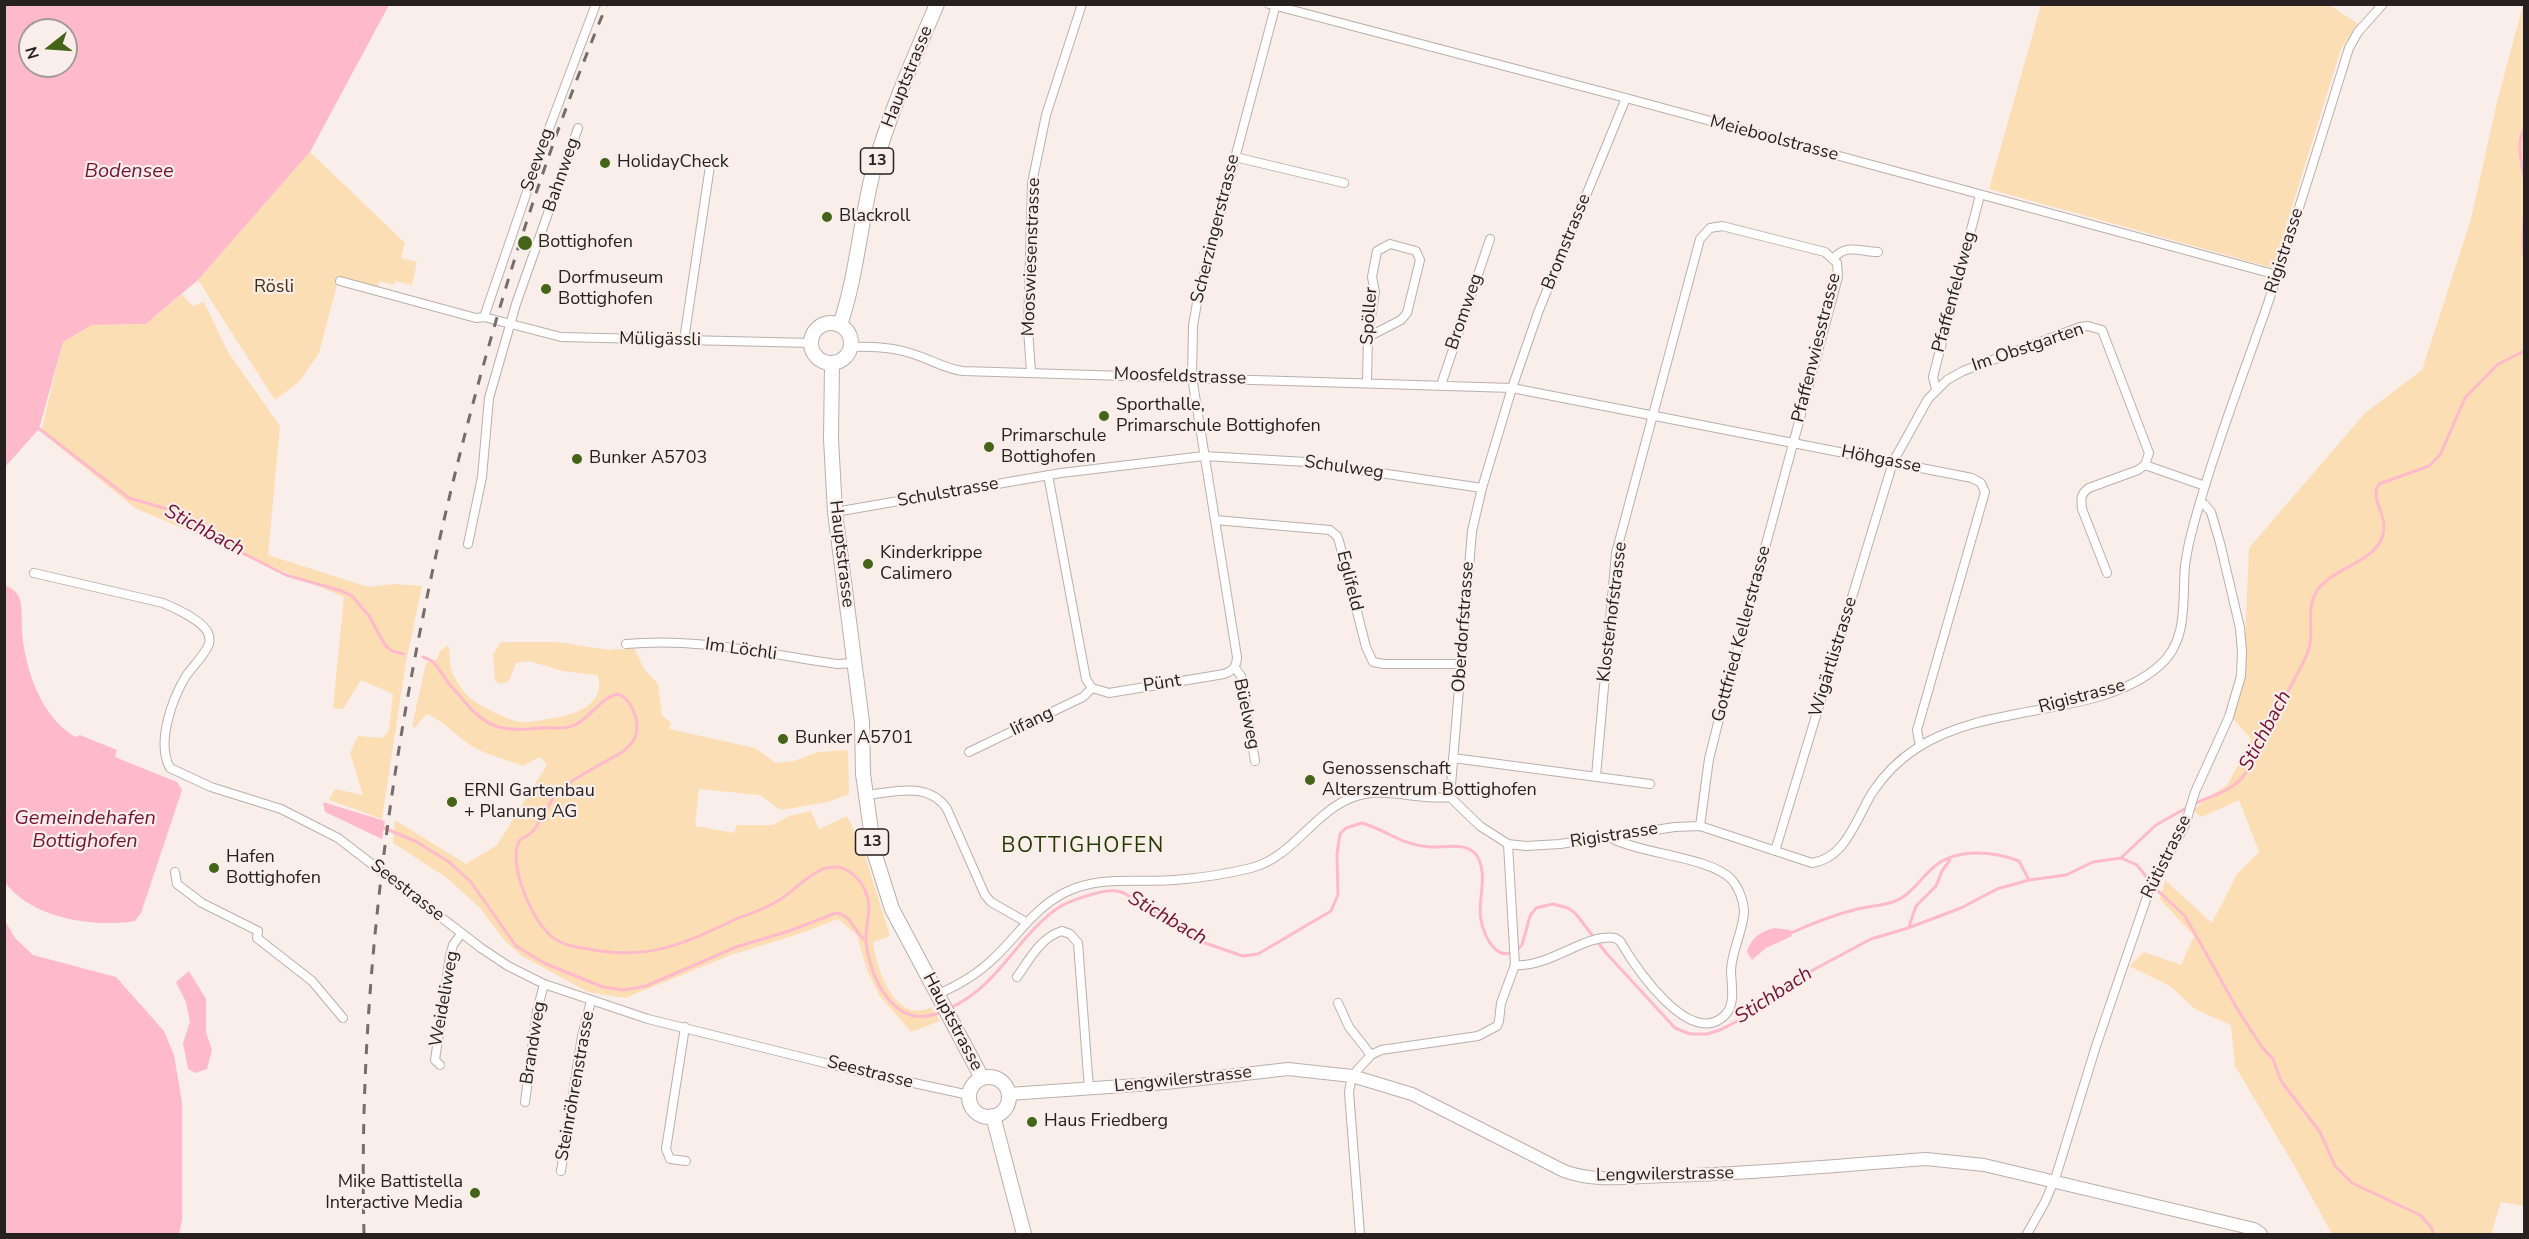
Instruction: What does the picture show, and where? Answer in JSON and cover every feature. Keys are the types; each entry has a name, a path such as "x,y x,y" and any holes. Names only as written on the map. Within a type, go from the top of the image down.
{"main road":[{"name":"Hauptstrasse","path":"840,325 852,284 873,173 891,111 937,4"},
{"path":"827,323 840,325 850,336 851,347 843,360 832,364 826,363 815,355 811,343 816,330 821,326 827,323"},
{"name":"Hauptstrasse","path":"832,364 831,439 835,512 855,663 864,744 863,774 874,852 892,909 982,1078"},
{"name":"Hauptstrasse","path":"864,744 869,756 888,878 906,933"},
{"path":"992,1077 1001,1081 1008,1094 1006,1108 993,1116 978,1113 971,1106 969,1095 973,1084 982,1078 992,1077"},
{"path":"993,1116 1024,1234"}],"street":[{"name":"Seeweg","path":"484,317 544,142 596,4"},
{"name":"Mooswiesenstrasse","path":"1031,372 1028,329 1032,183 1046,115 1082,4"},
{"name":"Rigistrasse","path":"1508,844 1526,846 1560,844 1611,838 1675,826 1700,826 1812,863 1833,856 1842,847 1873,791 1898,763 1920,746 1966,724 2092,698 2118,690 2158,667 2175,648 2180,635 2189,540 2349,48 2358,32 2383,4"},
{"name":"Meieboolstrasse","path":"1274,5 2277,275"},
{"name":"Scherzingerstrasse","path":"1204,456 1192,377 1198,297 1274,5"},
{"name":"Bromstrasse","path":"1512,388 1539,310 1626,98"},
{"name":"Bahnweg","path":"510,324 578,128"},
{"path":"1234,157 1344,183"},
{"path":"684,340 710,166"},
{"name":"Pfaffenfeldweg","path":"1936,389 1933,376 1980,195"},
{"name":"Pfaffenwiesstrasse","path":"1653,415 1700,239 1705,230 1714,226 1722,226 1825,252 1834,258 1839,270 1793,443"},
{"name":"Bromweg","path":"1441,385 1490,239"},
{"name":"Spöller","path":"1367,382 1368,336 1376,292 1372,277 1377,251 1390,244 1412,248 1419,254 1420,260 1404,318 1368,336"},
{"path":"1834,258 1848,248 1878,252"},
{"name":"Müligässli","path":"340,281 476,318 484,317 561,337 811,343"},
{"path":"468,544 482,477 489,398 510,324"},
{"name":"Im Obstgarten","path":"1893,462 1928,399 1947,380 1973,367 2080,327 2096,327 2102,330 2107,339 2148,448 2148,459 2145,465"},
{"name":"Moosfeldstrasse","path":"851,347 903,351 956,370 1512,388"},
{"name":"Höhgasse","path":"1512,388 1972,478 1981,483 1985,492 1917,730 1920,746"},
{"name":"Oberdorfstrasse","path":"1450,797 1472,531 1482,488 1512,388"},
{"name":"Klosterhofstrasse","path":"1596,776 1617,553 1653,415"},
{"name":"Gottfried Kellerstrasse","path":"1700,826 1709,759 1793,443"},
{"path":"1204,456 1238,657 1235,668"},
{"name":"Schulstrasse","path":"835,512 1048,475 1204,456"},
{"name":"Schulweg","path":"1204,456 1306,462 1482,488"},
{"name":"Wigärtlistrasse","path":"1775,851 1893,462"},
{"path":"2107,573 2082,509 2080,498 2083,492 2145,465 2205,486"},
{"path":"1048,475 1086,679 1092,688"},
{"name":"Rütistrasse","path":"2026,1234 2045,1202 2053,1180 2152,884 2189,815 2195,792 2236,696 2241,676 2240,628 2220,543 2211,513 2200,502"},
{"name":"Eglifeld","path":"1215,520 1330,530 1339,541 1366,647 1373,662 1460,664"},
{"name":"Seestrasse","path":"34,573 163,603 206,628 209,634 209,646 185,678 169,718 165,754 170,768 212,787 281,809 338,838 495,958 544,984 591,1001 849,1069 969,1095"},
{"name":"Im Löchli","path":"626,644 657,641 703,644 837,663 855,663"},
{"name":"Pünt","path":"1092,688 1109,693 1224,674 1235,668"},
{"name":"Büelweg","path":"1235,668 1241,676 1255,761"},
{"name":"Iifang","path":"969,752 1083,697 1092,688"},
{"path":"1453,758 1650,784"},
{"path":"874,794 917,790 925,791 938,799 947,808 985,895 992,902 1026,922"},
{"path":"940,998 995,957 1026,922 1061,895 1086,883 1176,880 1221,874 1261,865 1280,853 1331,809 1360,795 1384,793 1436,799 1450,797 1480,826 1508,844 1515,960 1501,1003 1500,1021 1487,1033 1381,1050 1371,1055 1352,1076 1349,1092 1360,1234"},
{"path":"1515,960 1537,964 1590,942 1611,937 1620,941 1638,970 1674,1010 1700,1023 1713,1021 1726,1014 1732,1002 1731,967 1744,911 1740,892 1730,878 1714,868 1627,846 1611,838"},
{"path":"175,873 177,884 202,903 258,931 257,938 312,981 343,1018"},
{"path":"1017,977 1036,951 1052,935 1062,931 1076,938 1089,1089"},
{"name":"Weideliweg","path":"440,1065 435,1060 450,956 461,933"},
{"name":"Brandweg","path":"525,1102 537,1011 544,984"},
{"name":"Steinröhrenstrasse","path":"561,1171 582,1036 591,1001"},
{"path":"1338,1003 1349,1027 1371,1055"},
{"path":"684,1027 666,1149 670,1159 686,1161"},
{"name":"Lengwilerstrasse","path":"1008,1094 1166,1083 1288,1069 1352,1076 1412,1094 1564,1171 1585,1176 1609,1178 1718,1175 1926,1159 1984,1165 2053,1180 2254,1229 2261,1234"}],"green space":[{"path":"2041,5 2330,5 2358,24 2341,49 2273,268 1989,189"},
{"path":"2523,5 2524,1206 2501,1202 2491,1234 2332,1234 2235,1066 2231,1025 2195,1009 2170,986 2129,966 2144,952 2181,965 2194,936 2160,899 2165,880 2212,923 2237,874 2259,852 2239,800 2202,817 2192,810 2228,784 2251,739 2233,719 2244,664 2249,548 2365,413 2422,370 2471,219 2497,102"},
{"name":"Rösli","path":"310,152 405,243 401,258 417,262 412,285 395,281 394,285 380,281 378,287 339,277 319,353 299,382 275,400 198,280"},
{"path":"182,294 192,306 204,302 228,352 280,426 268,555 368,587 395,584 422,586 406,662 382,819 329,800 335,789 363,795 350,753 358,736 383,738 389,730 393,694 361,680 343,709 333,708 344,597 135,508 41,432 63,342 92,325 146,324"},
{"path":"501,642 557,642 609,650 634,648 644,669 658,684 662,715 671,723 669,729 755,748 776,763 794,761 818,752 848,750 849,794 828,802 781,810 760,795 699,789 695,826 734,833 737,825 773,825 789,816 811,811 819,829 847,816 863,849 890,936 873,942 883,979 898,1002 908,1009 919,1011 931,1007 940,1021 911,1032 879,995 867,970 857,935 838,919 731,955 625,998 588,992 522,956 505,941 480,908 447,878 393,843 395,820 466,864 497,845 547,765 540,757 523,766 484,752 472,746 439,720 426,714 415,728 412,726 426,663 437,659 440,651 448,645 452,671 465,693 485,707 514,721 532,722 573,713 583,709 596,696 599,687 598,675 563,671 529,661 516,663 509,681 501,684 495,681 493,654"}],"water":[{"name":"Bodensee","path":"5,4 389,5 310,152 198,280 146,324 92,325 63,342 39,429 5,467"},
{"name":"Gemeindehafen Bottighofen","path":"4,585 10,587 19,597 27,663 37,692 53,717 75,737 80,735 117,750 115,757 177,782 182,790 141,913 135,921 101,923 64,918 30,904 5,882"},
{"path":"323,802 385,821 382,839 325,812"},
{"path":"5,921 15,938 33,955 116,977 164,1031 174,1055 182,1102 182,1220 179,1234 5,1234"},
{"path":"1774,928 1791,930 1792,936 1766,948 1752,960 1747,952 1751,942 1761,933"},
{"path":"189,971 206,999 206,1032 212,1050 207,1069 195,1073 188,1069 183,1043 190,1022 186,1002 176,982"}],"waterway":[{"name":"Stichbach","path":"2524,129 2520,147 2524,178"},
{"name":"Stichbach","path":"2524,217 2524,255"},
{"name":"Stichbach","path":"2194,804 2234,785 2246,773 2306,657 2311,638 2311,606 2315,594 2329,579 2368,555 2381,540 2384,523 2376,497 2379,484 2429,466 2440,455 2465,398 2497,365 2524,351"},
{"name":"Stichbach","path":"37,427 129,498 164,508 195,524 215,539 286,575 352,596 369,616 385,645 392,651 404,654"},
{"name":"Stichbach","path":"423,657 436,665 450,685 477,715 494,726 514,729 568,727 584,719 604,700 617,694 622,696 633,710 637,729 631,744 624,751 564,786 555,796 535,829 520,840 518,845 517,864 525,895 538,920 555,939 564,944 610,952 630,953 665,948 755,912 781,899 819,871 827,868 841,868 855,876 867,896 869,907 866,935 868,956 879,985 888,998 910,1015 925,1016 941,1012"},
{"name":"Stichbach","path":"950,1008 967,999 982,987 1031,932 1058,908 1066,903 1105,891 1124,893 1202,942 1243,956 1258,954 1331,911 1338,895 1337,854 1340,834 1346,828 1362,823 1419,846 1455,846 1473,851 1482,871 1481,920 1486,936 1495,949 1507,954 1522,945 1530,916 1536,908 1553,904 1568,908 1575,913 1607,954 1675,1028 1690,1034 1707,1034 1720,1030 1761,1009 1813,970 1871,939 1961,908 1997,889 2029,880 2066,875 2093,862 2121,858 2156,825 2188,807"},
{"path":"382,827 417,842 449,862 471,882 516,946 544,963 603,987 624,990 646,986 736,947 789,931 836,913 849,920 866,941"},
{"path":"1791,933 1840,914 1900,899 1935,866 1954,856 1987,853 2019,861 2029,880"},
{"path":"2121,858 2137,865 2156,889 2185,916 2238,1010 2261,1046 2273,1059 2281,1081 2320,1132 2335,1166 2352,1183 2420,1215 2432,1228 2433,1234"},
{"path":"1909,927 1916,906 1936,886 1942,871 1950,860"}],"railway":[{"path":"364,1234 363,1149 371,978 390,808 419,639 452,485 489,345 531,207 607,4"}],"place":[{"name":"HolidayCheck","path":"605,163"},
{"name":"Blackroll","path":"827,217"},
{"name":"Bottighofen","path":"525,243"},
{"name":"Dorfmuseum Bottighofen","path":"546,289"},
{"name":"Sporthalle, Primarschule Bottighofen","path":"1104,416"},
{"name":"Primarschule Bottighofen","path":"989,447"},
{"name":"Bunker A5703","path":"577,459"},
{"name":"Kinderkrippe Calimero","path":"868,564"},
{"name":"Bunker A5701","path":"783,739"},
{"name":"Genossenschaft Alterszentrum Bottighofen","path":"1310,780"},
{"name":"ERNI Gartenbau + Planung AG","path":"452,802"},
{"name":"Hafen Bottighofen","path":"214,868"},
{"name":"Haus Friedberg","path":"1032,1122"},
{"name":"Mike Battistella Interactive Media","path":"475,1193"}],"district":[{"name":"BOTTIGHOFEN","path":"1083,847"}]}
